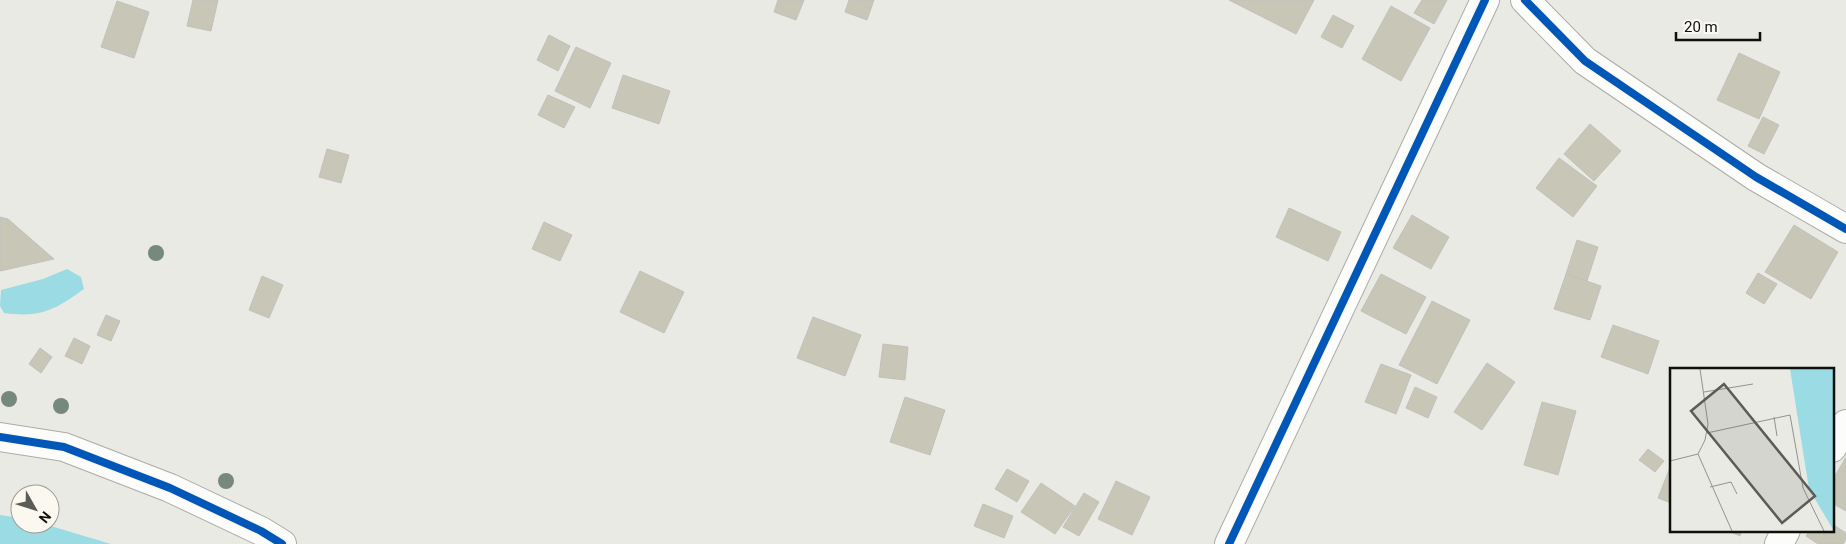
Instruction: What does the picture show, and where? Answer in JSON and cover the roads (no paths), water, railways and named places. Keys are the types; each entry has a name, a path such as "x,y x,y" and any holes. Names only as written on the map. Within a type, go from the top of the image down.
{"street":[{"path":"1229,544 1485,0"},
{"path":"1525,0 1585,61 1756,177 1846,229"},
{"path":"1834,445 1846,424"},
{"path":"0,437 64,447 170,488 282,544"},
{"path":"1779,544 1785,532"}],"water":[{"path":"67,269 81,277 84,289 47,311 28,314 4,313 0,306 1,290 43,279"},
{"path":"0,515 10,516 10,534 60,534 60,529 111,544 0,544"}]}
